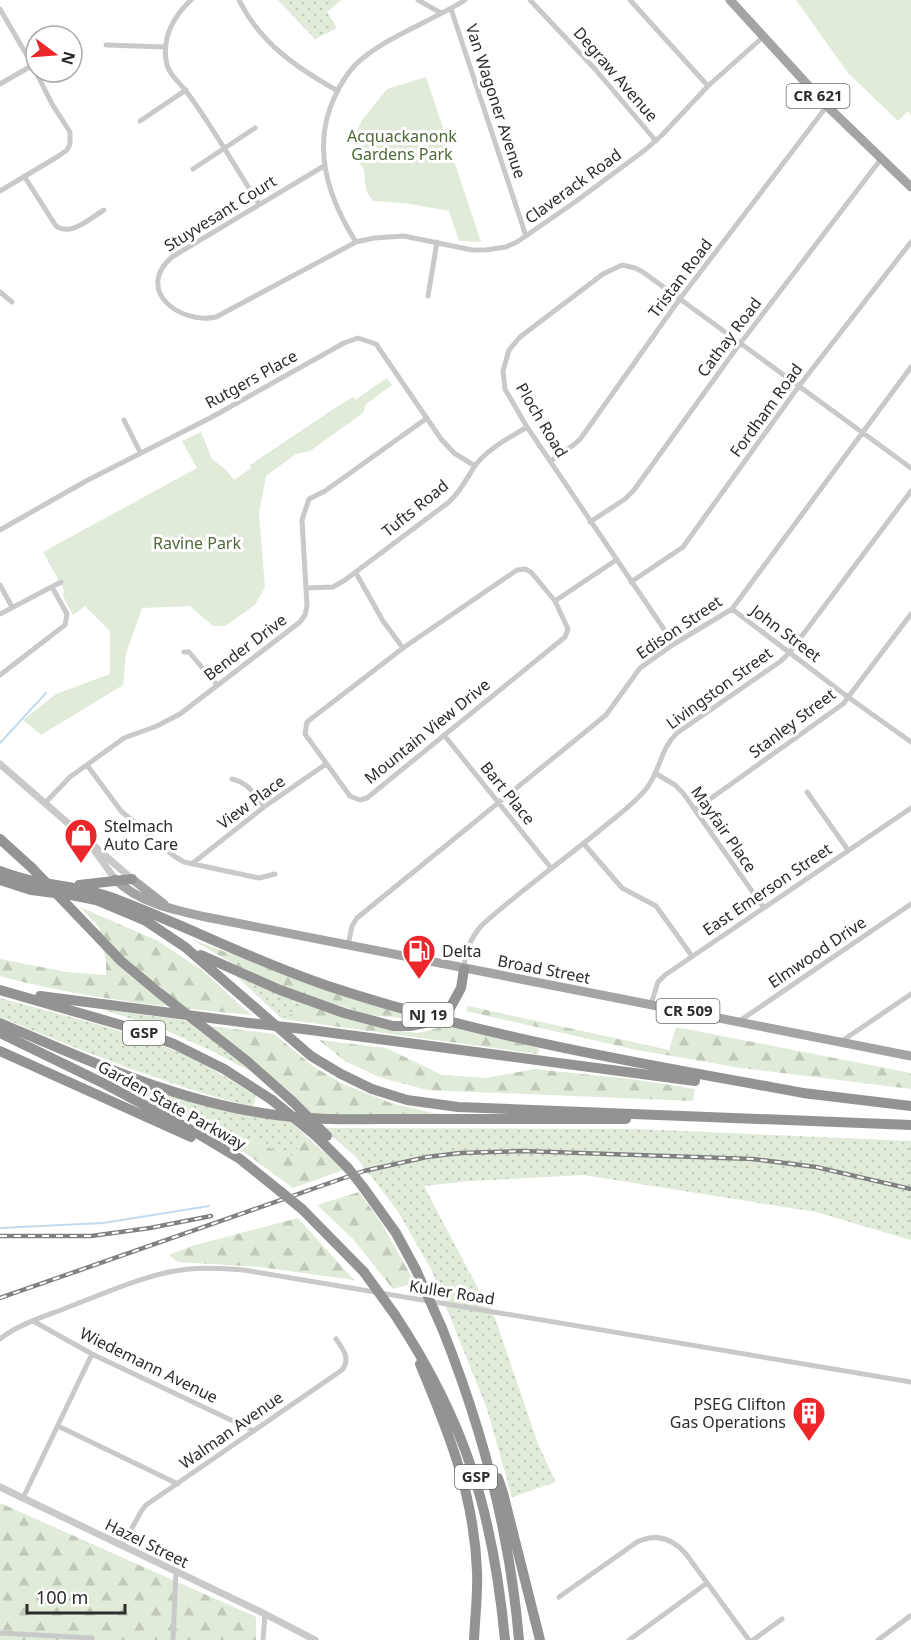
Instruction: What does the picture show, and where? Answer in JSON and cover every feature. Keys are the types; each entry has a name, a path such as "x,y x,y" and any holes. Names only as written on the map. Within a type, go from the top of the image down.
{"highway":[{"path":"0,839 32,868 121,961 248,1062 292,1101 321,1135"},
{"name":"NJ 19","path":"0,871 28,881 85,889 119,900 284,970 396,1006 555,1047 647,1066 810,1094 911,1106"},
{"path":"61,885 132,879"},
{"path":"0,880 31,890 82,897 107,904 146,921 185,947 311,1056 356,1082 390,1095 424,1104 458,1107 911,1125"},
{"path":"185,947 280,990 344,1013 393,1026 410,1026 430,1022 449,1010 461,988 464,969"},
{"path":"2,990 567,1065 810,1094"},
{"name":"GSP","path":"2,990 128,1027 174,1044 224,1069 273,1100 321,1135 348,1168 396,1233 416,1270 442,1328 475,1418 504,1535 513,1583 519,1640"},
{"path":"0,1023 99,1065 168,1089 220,1104 282,1116 354,1119 527,1120 733,1117"},
{"name":"Garden State Parkway","path":"0,1033 105,1084 240,1159 302,1209 364,1272 424,1360 448,1406 474,1471 491,1538 505,1640"},
{"path":"0,1051 240,1159"},
{"path":"404,1328 449,1433 466,1491 472,1522 477,1574 474,1640"},
{"path":"475,1418 503,1493 540,1640"}],"main road":[{"name":"CR 621","path":"730,0 827,106 911,187"},
{"name":"Broad Street","path":"115,879 139,897 154,904 206,917 911,1056"},
{"name":"Broad Street","path":"132,879 171,908"}],"street":[{"path":"191,0 175,18 167,34 169,70 186,90 259,204"},
{"path":"239,0 253,23 277,51 311,76 338,91"},
{"path":"417,0 441,14"},
{"path":"356,242 334,204 324,166 325,127 338,91 355,66 385,44 465,0"},
{"name":"Degraw Avenue","path":"531,0 595,69 656,141"},
{"path":"630,0 708,86"},
{"path":"0,9 24,51"},
{"name":"Van Wagoner Avenue","path":"451,9 526,236"},
{"name":"Claverack Road","path":"356,242 367,238 404,236 484,250 506,247 526,236 656,141 708,86 763,37"},
{"path":"106,45 166,47"},
{"path":"0,84 24,74"},
{"path":"0,191 67,150 70,137 42,84"},
{"path":"140,121 186,90"},
{"name":"Tristan Road","path":"551,461 581,438 679,300 827,106"},
{"path":"193,169 255,128"},
{"name":"Cathay Road","path":"590,522 625,499 634,490 740,344 881,159"},
{"name":"Stuyvesant Court","path":"324,166 172,257 162,266 158,288 160,295 170,306 194,317 209,318 223,314 356,242"},
{"path":"24,176 56,226 61,230 72,229 104,210"},
{"path":"428,296 437,242"},
{"name":"Fordham Road","path":"631,582 683,547 799,386 911,242"},
{"name":"Ploch Road","path":"674,644 527,427 505,389 503,371 509,350 520,337 603,274 622,265 643,272 679,300"},
{"path":"0,292 12,302"},
{"path":"679,300 911,468"},
{"name":"Rutgers Place","path":"0,530 140,452 212,417 344,343 358,338 370,341 382,351 447,447 475,466"},
{"name":"Edison Street","path":"348,945 352,927 357,918 606,715 640,668 674,644 732,609 911,367"},
{"name":"Bender Drive","path":"45,803 70,777 124,738 157,726 180,714 300,622 307,606 302,520 309,499 325,491 427,418"},
{"path":"124,420 140,452"},
{"name":"Tufts Road","path":"306,588 333,586 356,573 449,502 457,494 475,466 491,450 527,427"},
{"name":"Livingston Street","path":"464,969 469,943 482,925 584,844 646,789 664,749 676,733 781,661 789,653 911,491"},
{"path":"555,601 616,560"},
{"name":"Mountain View Drive","path":"525,569 531,572 555,601 568,629 565,637 367,798 360,800 350,796 305,734 307,722 311,717 403,648 517,570 525,569"},
{"path":"356,573 383,621 403,648"},
{"path":"0,615 61,582"},
{"path":"0,585 12,607"},
{"path":"0,675 65,625 67,614 52,587"},
{"name":"John Street","path":"732,609 848,697 910,740"},
{"name":"Stanley Street","path":"696,809 843,704 911,614"},
{"path":"184,652 189,652 217,685"},
{"name":"Bart Place","path":"444,735 551,868"},
{"path":"0,764 132,879"},
{"name":"View Place","path":"193,863 264,807 326,764"},
{"path":"87,765 122,811 184,862 204,864 213,869 259,878 275,874"},
{"name":"Mayfair Place","path":"655,773 675,785 696,809 764,908"},
{"path":"232,779 241,781 249,787 264,807"},
{"path":"807,792 848,850"},
{"name":"East Emerson Street","path":"651,1004 658,982 692,956 911,808"},
{"path":"84,838 115,879"},
{"path":"584,844 622,888 656,906 692,956"},
{"name":"Elmwood Drive","path":"738,1022 911,904"},
{"path":"842,1041 911,994"},
{"name":"Kuller Road","path":"0,1339 17,1327 160,1274 187,1269 224,1269 244,1270 911,1382"},
{"name":"Wiedemann Avenue","path":"33,1321 92,1354 254,1431"},
{"name":"Walman Avenue","path":"122,1546 142,1510 344,1367 345,1352 336,1339"},
{"path":"23,1498 92,1354"},
{"path":"57,1426 177,1484"},
{"name":"Hazel Street","path":"0,1487 315,1640"},
{"path":"559,1597 637,1542 651,1537 669,1540 680,1546 751,1640 782,1619"},
{"path":"173,1640 176,1572"},
{"path":"629,1640 707,1583"},
{"path":"263,1640 265,1614"},
{"path":"878,1640 910,1616"},
{"path":"0,1633 13,1637 92,1638"}],"green space":[{"path":"278,0 341,0 327,12 337,28 315,39"},
{"path":"796,0 911,0 911,116 908,111 898,121 848,73"},
{"name":"Acquackanonk Gardens Park","path":"426,77 481,242 459,241 449,211 405,203 373,201 366,191 364,169 356,157 356,133 362,120 387,89"},
{"name":"Ravine Park","path":"387,378 392,385 366,404 363,413 310,451 296,454 266,476 259,514 265,587 255,605 225,626 213,626 190,606 142,608 126,654 123,685 41,735 23,720 56,694 110,674 110,631 85,606 73,615 63,596 64,590 43,552 197,468 182,441 201,432 212,459 234,480 251,468 250,465 338,406 353,397 355,400"},
{"path":"80,907 158,941 203,971 251,1015 93,996 0,976 0,959 67,972 106,975 99,927"},
{"path":"191,939 337,994 424,1020 370,1015 300,993 242,969"},
{"path":"235,975 309,1005 282,1019"},
{"path":"0,998 108,1027 182,1054 256,1096 253,1107 157,1078 0,1017"},
{"path":"309,1005 391,1030 418,1033 446,1026 539,1048 538,1054 282,1019"},
{"path":"468,1006 669,1050 676,1027 911,1073 911,1089 741,1068 637,1050 466,1011"},
{"path":"100,1009 189,1021 219,1042 250,1071 158,1027"},
{"path":"209,1026 274,1034 314,1067 343,1084 391,1103 441,1115 313,1115"},
{"path":"319,1040 386,1048 442,1075 487,1078 534,1069 631,1079 695,1089 693,1101 427,1090 379,1077 345,1061"},
{"path":"104,1073 226,1110 291,1122 305,1135 293,1156 240,1137 233,1144"},
{"path":"323,1128 636,1129 911,1141 911,1240 816,1212 584,1175 470,1181 424,1186 483,1298 493,1312 538,1444 556,1482 512,1497 487,1409 431,1269 397,1210 356,1157"},
{"path":"305,1135 344,1170 293,1188 233,1144 239,1137 293,1156"},
{"path":"359,1192 382,1224 415,1283 393,1289 353,1239 317,1205"},
{"path":"298,1218 354,1280 260,1267 178,1262 169,1255 192,1246"},
{"path":"0,1503 256,1617 256,1640 0,1640"}],"waterway":[{"path":"0,743 46,693"},
{"path":"0,1228 103,1223 209,1206"}],"railway":[{"path":"0,1298 364,1171 427,1157 460,1153 522,1151 753,1159 816,1167 911,1189"},
{"path":"0,1236 91,1236 150,1228 211,1216"}],"place":[{"name":"Stelmach Auto Care","path":"81,864"},
{"name":"Delta","path":"419,980"},
{"name":"PSEG Clifton Gas Operations","path":"809,1442"}]}
